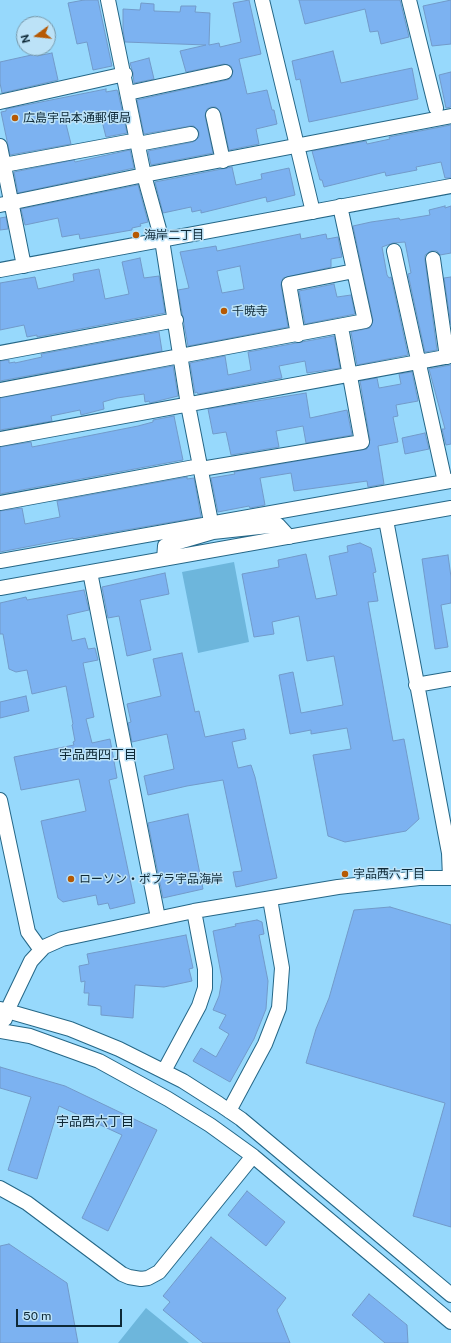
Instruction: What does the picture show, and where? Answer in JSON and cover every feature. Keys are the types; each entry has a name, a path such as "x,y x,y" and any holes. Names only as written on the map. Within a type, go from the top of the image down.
{"street":[{"path":"108,0 125,74 144,175 162,240 176,320 188,405 212,527"},
{"path":"262,0 313,212"},
{"path":"409,0 436,108"},
{"path":"128,93 225,72"},
{"path":"0,102 125,74"},
{"path":"213,115 223,161"},
{"path":"6,204 144,175 451,116"},
{"path":"4,165 191,134"},
{"path":"0,146 4,165 6,204 24,266"},
{"path":"0,270 451,186"},
{"path":"0,390 298,335 365,321 340,206"},
{"path":"0,561 212,527 448,482 394,251"},
{"path":"0,439 449,356 433,259"},
{"path":"298,335 289,284 354,271"},
{"path":"0,352 176,320"},
{"path":"0,503 201,467 362,442 341,326"},
{"path":"0,588 451,508"},
{"path":"386,520 449,853 451,878 419,878 338,887 194,911 67,937 52,943 41,950 27,967 3,1010 1,1031 30,1036 99,1061 189,1111 253,1156 451,1322"},
{"path":"164,559 164,546 212,527 278,525 289,537"},
{"path":"90,572 158,918"},
{"path":"416,685 451,679"},
{"path":"0,800 28,932 41,950"},
{"path":"229,1111 265,1044 279,1008 282,968 270,899"},
{"path":"164,1071 199,1006 205,988 205,968 194,911"},
{"path":"3,1010 70,1029 120,1049 164,1071 229,1111 352,1205 451,1295"},
{"path":"0,1188 37,1210 118,1271 129,1277 142,1279 148,1278 159,1272 253,1156"}],"shaded area":[{"path":"234,562 249,642 198,653 182,572"},
{"path":"146,1308 189,1343 118,1343"}],"building":[{"path":"84,0 98,0 112,66 93,70 87,42 77,44 68,3"},
{"path":"249,0 261,54 239,59 247,94 267,90 277,124 256,129 259,144 229,150 221,113 216,107 211,107 207,109 205,116 213,153 151,165 148,151 193,142 199,137 199,132 194,126 190,126 144,134 137,100 227,80 231,78 233,71 231,66 224,64 186,72 180,51 206,45 125,42 123,30 123,9 140,10 141,3 154,4 154,11 180,12 181,6 196,6 195,12 210,13 209,45 219,43 220,47 241,42 233,3"},
{"path":"299,0 400,0 409,37 381,44 378,31 370,32 365,9 305,24"},
{"path":"451,0 451,44 432,46 423,6"},
{"path":"333,51 341,83 412,68 418,99 309,122 300,79 296,80 292,61"},
{"path":"27,56 53,56 58,80 2,93 0,83 0,62"},
{"path":"149,58 154,79 134,83 130,63"},
{"path":"451,72 451,107 446,108 439,75"},
{"path":"106,89 106,92 117,90 118,92 127,133 106,137 100,113 65,120 71,144 10,155 1,112 6,111 6,109"},
{"path":"451,125 451,178 445,178 441,162 416,167 417,170 386,176 385,172 324,187 322,180 320,180 312,151 366,141 367,144 390,139 389,137"},
{"path":"130,150 134,168 18,193 14,172 74,160 75,162"},
{"path":"232,167 236,185 262,179 261,174 289,168 295,195 267,202 266,197 201,213 201,210 192,212 191,207 163,213 155,182"},
{"path":"138,185 148,222 140,224 141,226 132,228 132,230 80,239 79,234 62,237 58,218 25,225 21,209"},
{"path":"445,206 445,208 451,206 451,253 440,255 437,251 431,251 425,255 437,350 425,352 408,274 411,273 405,242 393,243 382,247 387,275 389,278 391,277 408,355 357,365 351,332 370,328 373,320 353,226 399,218 400,220 430,215 429,210"},
{"path":"6,217 8,229 0,230 0,218"},
{"path":"300,234 301,239 326,234 327,239 338,237 342,257 331,259 331,267 283,278 281,285 288,327 188,346 178,290 189,288 180,252 216,246 217,251","holes":["240,266 244,289 222,293 217,271"]},
{"path":"140,258 144,278 159,276 165,313 37,337 37,335 27,337 24,325 0,330 0,283 35,277 38,289 74,281 73,274 99,269 105,299 129,294 122,262"},
{"path":"451,277 451,325 444,278"},
{"path":"334,284 337,297 351,295 355,314 305,324 299,291"},
{"path":"159,332 162,351 0,381 0,361 9,360 9,363 15,363 42,357 41,354"},
{"path":"334,336 340,368 307,373 305,361 279,366 282,378 198,394 197,392 195,393 190,363 225,356 228,375 251,370 248,352"},
{"path":"451,365 451,444 446,445 442,429 445,429 429,369"},
{"path":"173,366 178,396 150,403 149,401 145,402 144,394 117,398 103,402 104,409 81,415 80,410 51,416 52,421 0,430 0,398"},
{"path":"412,372 418,401 396,405 398,416 393,417 398,442 378,446 384,484 368,487 367,481 294,491 291,473 260,478 265,505 250,508 249,506 218,512 211,478 235,474 234,472 367,449 370,440 360,381 377,378 379,388 401,384 399,374"},
{"path":"306,393 310,418 347,410 352,435 306,443 303,426 276,431 279,447 231,455 226,432 213,434 208,409"},
{"path":"174,416 183,460 0,494 0,447 31,442 32,447 138,426 153,422 153,420"},
{"path":"425,433 429,449 405,454 402,438"},
{"path":"187,477 187,479 194,478 201,517 73,538 0,552 0,511 22,508 25,524 60,517 57,501"},
{"path":"360,543 371,548 376,572 373,573 378,601 368,602 393,741 404,739 419,819 406,831 345,842 328,836 313,755 351,749 347,728 311,734 311,730 290,734 279,675 293,672 301,713 343,705 334,656 307,661 299,616 272,622 274,634 254,637 242,574 279,567 278,560 306,554 316,599 337,595 329,556 348,552 347,546"},
{"path":"448,555 451,577 451,603 441,605 448,647 435,649 422,559"},
{"path":"165,573 169,594 140,600 151,650 127,656 119,616 108,618 102,587"},
{"path":"84,590 89,610 67,615 72,641 85,638 88,649 95,648 98,660 83,663 94,717 86,719 92,743 110,739 117,778 109,780 135,903 110,909 108,903 98,905 96,895 63,902 58,898 41,821 86,811 79,779 21,790 14,757 74,745 73,724 66,686 32,694 27,670 16,672 9,669 3,634 0,634 0,603 26,597 27,600"},
{"path":"182,653 195,712 199,711 205,737 244,729 246,739 232,742 238,768 251,765 255,777 277,878 236,887 233,872 242,871 223,780 148,795 144,776 174,769 167,734 132,742 128,723 131,722 127,704 161,696 153,659"},
{"path":"26,696 29,711 0,718 0,702"},
{"path":"188,814 203,889 163,898 148,823"},
{"path":"390,907 451,925 451,1227 413,1216 445,1103 306,1063 316,1029 329,998 354,910"},
{"path":"257,920 262,922 264,934 259,935 268,981 266,1009 254,1039 230,1082 193,1061 201,1048 216,1057 229,1034 219,1028 226,1015 213,1010 219,996 222,979 213,931 236,926 235,924"},
{"path":"186,935 193,968 189,969 192,981 164,987 135,985 133,1018 101,1015 101,1006 88,1005 89,993 84,993 85,981 81,982 79,966 89,964 87,954"},
{"path":"0,1067 65,1086 157,1130 108,1231 82,1218 122,1135 59,1106 37,1179 8,1170 31,1097 0,1088"},
{"path":"247,1191 285,1222 266,1246 228,1215"},
{"path":"211,1237 286,1298 277,1310 290,1343 203,1343 163,1310 170,1302 163,1296"},
{"path":"9,1244 67,1283 78,1343 0,1343 0,1246"},
{"path":"369,1294 407,1325 408,1343 385,1343 352,1315"}],"place":[{"name":"広島宇品本通郵便局","path":"15,118"},
{"name":"海岸二丁目","path":"136,235"},
{"name":"千暁寺","path":"224,311"},
{"name":"宇品西六丁目","path":"345,874"},
{"name":"ローソン・ポプラ宇品海岸","path":"71,879"}],"district":[{"name":"宇品西四丁目","path":"98,755"},
{"name":"宇品西六丁目","path":"95,1122"}]}
